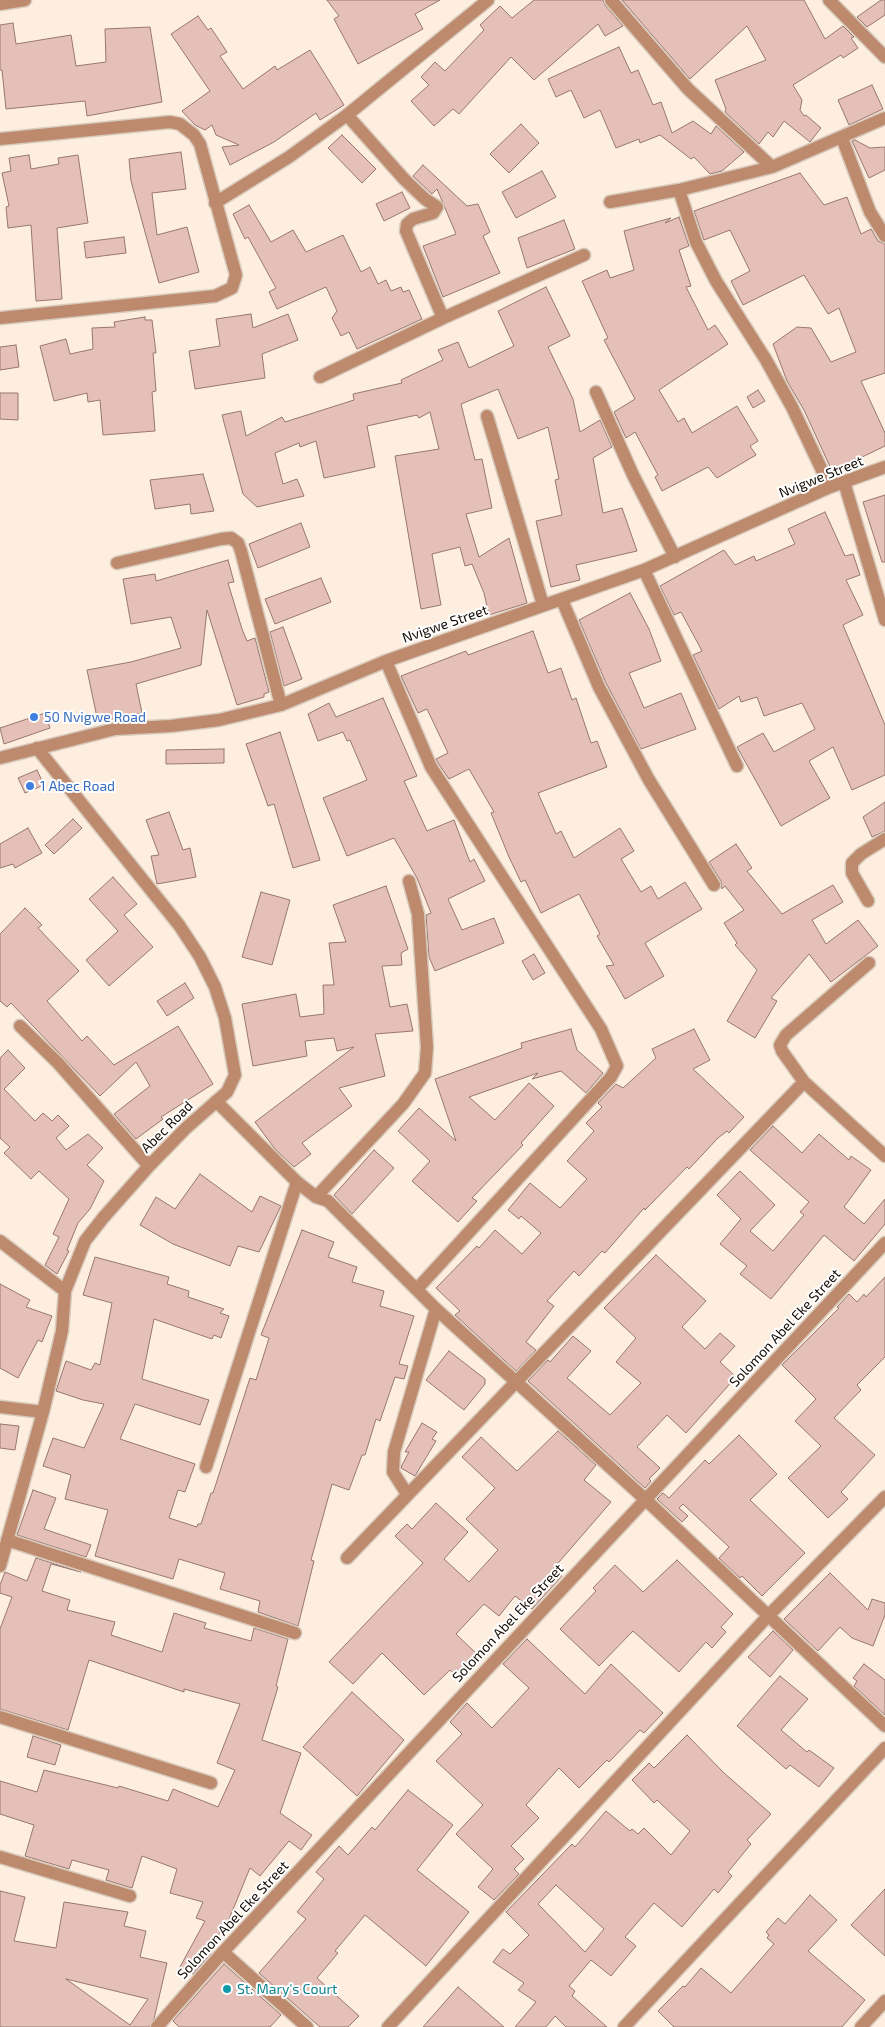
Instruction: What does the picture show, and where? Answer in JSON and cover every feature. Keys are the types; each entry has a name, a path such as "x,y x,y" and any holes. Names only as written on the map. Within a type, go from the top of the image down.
{"street":[{"path":"0,4 25,0"},
{"path":"215,202 289,157 346,115 488,0"},
{"path":"611,0 688,89 772,167"},
{"path":"829,0 885,57"},
{"path":"346,115 404,179 425,199 437,207 433,212 413,219 407,224 406,231 443,318"},
{"path":"610,202 679,190 772,167 885,118"},
{"path":"0,139 170,122 180,124 194,135 200,144 236,275 232,288 215,296 0,318"},
{"path":"842,138 870,212 885,236"},
{"path":"679,190 696,242 716,280 766,360 792,407 830,487"},
{"path":"320,377 443,318 584,254"},
{"path":"596,392 633,475 675,557"},
{"path":"487,416 543,605"},
{"name":"Nvigwe Street","path":"0,758 115,729 171,726 219,720 281,705 386,661 644,570 830,487 885,467"},
{"path":"844,482 885,620"},
{"path":"117,563 221,539 231,538 238,544 242,551 281,705"},
{"path":"644,570 736,766"},
{"path":"562,600 599,687 649,780 714,885"},
{"path":"386,661 431,767 601,1029 617,1066 611,1077 417,1289"},
{"name":"Abec Road","path":"0,1566 43,1412 62,1331 65,1291 85,1241 149,1166 186,1128 227,1092 233,1082 235,1068 225,1018 215,987 200,957 179,925 37,748"},
{"path":"868,901 852,873 852,863 861,854 885,839"},
{"path":"316,1197 403,1104 425,1073 427,1047 418,914 409,880"},
{"path":"869,963 786,1035 781,1043 782,1051 804,1082 885,1156"},
{"path":"20,1026 58,1063 149,1166"},
{"path":"347,1558 804,1082"},
{"path":"216,1101 296,1182 316,1197 328,1201 436,1309 645,1498 885,1726"},
{"path":"206,1467 296,1182"},
{"path":"0,1241 65,1291"},
{"name":"Solomon Abel Eke Street","path":"157,2027 224,1952 645,1498 885,1243"},
{"path":"407,1494 393,1472 394,1452 436,1309"},
{"path":"0,1407 43,1412"},
{"path":"388,2027 768,1616 885,1497"},
{"path":"7,1540 295,1633"},
{"path":"0,1717 211,1783"},
{"path":"624,2027 885,1748"},
{"path":"0,1857 130,1896"},
{"path":"224,1952 307,2027"},
{"path":"861,2027 885,2001"}],"building":[{"path":"327,0 440,0 415,14 423,29 358,64 334,19 339,16"},
{"path":"534,0 603,0 623,26 605,36 598,24 534,80 511,57 459,114 453,109 434,126 411,101 429,85 421,77 435,62 445,71 484,30 480,25 500,6 512,18"},
{"path":"622,0 804,0 825,39 843,26 854,37 851,38 858,48 843,58 841,55 793,85 802,100 800,110 804,116 806,115 821,128 810,142 784,121 773,137 768,132 759,144 725,112 726,109 715,80 766,60 747,26 690,79"},
{"path":"881,0 885,0 885,15 867,27 857,17"},
{"path":"198,16 208,30 211,28 227,52 220,56 243,89 275,66 277,70 310,50 344,105 320,120 316,113 274,142 230,165 222,147 239,145 216,135 212,125 205,130 195,125 182,111 210,91 171,34"},
{"path":"13,23 16,44 71,35 76,66 106,62 105,29 150,27 162,102 87,116 85,101 6,109 2,70 0,70 0,25"},
{"path":"619,47 631,73 638,70 653,105 661,102 672,133 693,121 711,134 716,126 744,152 722,171 710,174 694,157 691,159 660,135 640,143 639,139 616,148 600,110 584,118 571,90 556,97 548,79"},
{"path":"872,85 883,109 849,125 838,100"},
{"path":"521,124 539,143 509,173 490,154"},
{"path":"342,135 376,169 362,183 328,148"},
{"path":"855,140 870,148 885,147 885,170 869,178 852,141"},
{"path":"181,152 186,189 152,193 157,235 187,227 199,272 159,283 131,181 129,159"},
{"path":"29,155 31,169 59,164 58,158 78,155 88,223 57,228 62,299 36,301 31,225 8,228 6,207 9,206 2,173 11,171 9,158"},
{"path":"423,165 467,206 478,204 490,232 483,236 500,273 443,297 423,246 456,234 437,189 432,194 413,176"},
{"path":"542,171 556,197 516,218 502,192"},
{"path":"800,173 824,205 847,197 861,234 871,229 878,241 885,244 885,373 861,381 885,433 885,446 858,459 858,457 833,473 804,410 787,381 773,344 797,327 811,328 831,362 856,352 839,308 828,314 804,275 743,305 731,281 750,271 730,230 704,240 694,211"},
{"path":"402,192 410,208 384,221 376,204"},
{"path":"249,205 271,242 293,230 306,252 343,235 361,272 370,267 378,284 386,280 391,291 401,287 403,292 409,290 422,319 357,349 349,332 341,336 332,318 337,311 326,287 277,309 269,292 276,288 248,237 245,239 233,214"},
{"path":"679,217 689,246 679,250 691,286 686,287 708,330 715,325 728,344 659,390 678,422 684,418 692,433 737,406 758,441 750,446 756,455 717,478 708,467 662,491 655,477 658,475 635,432 626,438 614,412 635,399 604,340 608,338 582,281 607,270 610,278 634,270 624,231 671,218 665,223"},
{"path":"564,220 575,249 527,268 518,238"},
{"path":"124,237 126,253 86,258 84,242"},
{"path":"546,287 570,336 548,347 573,399 580,432 600,420 612,447 593,458 603,513 622,508 637,551 576,565 580,580 551,587 536,521 562,515 555,480 559,479 548,427 518,439 498,389 461,404 475,460 482,459 492,508 466,514 479,557 509,538 527,603 489,615 484,593 472,564 465,566 460,547 432,554 441,605 421,609 395,456 439,449 430,412 419,418 417,415 367,426 375,467 324,478 316,441 300,447 299,443 275,453 283,484 297,479 304,496 257,507 243,494 222,415 241,411 246,436 282,417 285,422 354,400 353,394 402,383 401,380 443,360 438,350 458,342 469,368 514,346 498,311"},
{"path":"251,314 253,328 288,314 298,340 262,354 265,378 195,389 189,351 220,346 216,319"},
{"path":"145,317 145,320 152,320 156,353 153,353 156,391 152,392 155,431 103,435 100,400 88,402 87,393 54,401 40,346 66,339 70,354 93,349 92,328 115,327 114,322"},
{"path":"16,345 19,367 0,370 0,347"},
{"path":"758,390 765,401 753,408 747,397"},
{"path":"0,393 18,393 18,420 0,419"},
{"path":"203,474 214,511 191,514 190,504 155,509 150,480"},
{"path":"885,495 885,562 882,562 863,502"},
{"path":"825,512 845,556 853,554 860,575 846,580 863,615 843,625 885,725 885,775 852,790 833,747 809,761 830,798 781,826 737,747 763,733 774,752 815,729 802,703 764,716 757,697 741,702 739,696 719,709 693,655 702,651 681,612 674,615 660,586 724,550 735,565 754,556 756,561 795,544 788,529"},
{"path":"301,523 310,547 258,568 249,544"},
{"path":"228,560 234,582 228,583 242,629 247,641 255,638 269,692 264,694 264,697 237,705 207,610 201,665 136,684 142,713 98,722 87,670 131,662 181,648 171,617 131,624 123,579 155,574 156,581"},
{"path":"321,578 331,602 275,624 265,599"},
{"path":"630,593 649,629 661,661 629,673 644,708 681,693 696,729 641,749 606,683 579,620"},
{"path":"283,627 302,679 284,686 270,632"},
{"path":"533,631 548,673 561,668 572,700 576,698 591,743 597,741 607,767 538,793 556,834 561,831 574,858 620,828 634,851 621,859 641,892 651,886 658,899 685,882 702,909 645,943 664,976 625,999 606,966 614,965 597,936 600,934 579,894 541,913 525,880 521,882 491,813 494,812 469,769 449,779 438,763 436,759 448,753 427,709 418,713 401,676 466,651 468,655"},
{"path":"383,698 417,776 404,781 427,831 454,820 470,862 474,859 485,881 448,899 462,930 494,918 504,943 435,971 429,957 426,915 431,913 417,878 394,838 347,856 323,798 367,780 350,740 347,741 343,732 318,741 308,714 329,703 336,717"},
{"path":"45,713 50,728 4,744 0,728"},
{"path":"280,732 320,860 293,868 274,804 268,806 246,744"},
{"path":"224,749 224,763 166,764 166,750"},
{"path":"37,770 44,785 25,793 18,778"},
{"path":"885,802 885,831 872,837 863,817"},
{"path":"169,812 183,850 190,848 196,877 157,884 151,856 159,855 146,820"},
{"path":"73,819 82,828 54,854 45,845"},
{"path":"28,828 42,853 15,868 13,864 0,868 0,844"},
{"path":"736,844 752,868 747,871 782,914 833,885 843,902 812,920 826,944 858,920 878,946 831,982 809,954 771,998 777,1001 755,1038 727,1021 757,970 735,945 737,943 724,923 744,910 725,886 722,889 721,881 709,862"},
{"path":"113,877 137,904 124,915 153,947 109,986 86,960 118,931 89,899"},
{"path":"386,886 408,949 401,953 402,965 382,966 390,1007 407,1004 413,1031 375,1034 385,1076 339,1088 352,1106 302,1143 311,1154 294,1167 275,1149 255,1122 354,1047 337,1051 334,1038 305,1041 307,1056 253,1066 242,1004 296,994 300,1017 324,1014 323,985 334,985 329,943 346,942 333,905"},
{"path":"261,892 290,900 272,965 242,957"},
{"path":"25,908 42,925 38,928 79,971 47,1001 82,1041 87,1036 114,1065 178,1026 213,1084 161,1117 163,1119 136,1139 114,1114 150,1086 136,1062 100,1096 11,1003 7,1007 0,1001 0,934"},
{"path":"534,954 545,973 533,980 522,961"},
{"path":"185,983 194,998 167,1016 157,1001"},
{"path":"571,1029 577,1050 603,1073 586,1093 561,1071 532,1079 538,1073 469,1097 495,1120 529,1083 554,1106 521,1143 523,1145 472,1198 477,1201 458,1222 412,1181 430,1161 398,1131 419,1108 456,1141 435,1079 522,1048 521,1043"},
{"path":"694,1029 710,1060 693,1069 744,1117 729,1133 727,1131 718,1138 689,1169 687,1167 645,1210 644,1208 605,1253 602,1251 579,1276 574,1271 547,1301 554,1306 526,1342 536,1350 516,1371 455,1315 460,1311 436,1288 477,1246 479,1248 495,1230 522,1254 541,1233 521,1216 519,1219 508,1210 530,1183 560,1208 587,1179 567,1161 594,1131 586,1123 602,1107 598,1103 616,1084 623,1088 656,1058 652,1049"},
{"path":"8,1050 25,1068 4,1089 35,1121 43,1113 52,1121 58,1115 69,1126 56,1138 66,1150 88,1134 103,1148 87,1165 104,1181 90,1209 78,1223 67,1250 69,1251 57,1274 45,1265 59,1237 53,1234 69,1199 39,1171 31,1179 4,1153 10,1147 0,1138 0,1058"},
{"path":"773,1126 802,1153 819,1134 849,1160 851,1156 871,1170 844,1207 864,1224 885,1199 885,1224 854,1261 824,1235 771,1299 740,1274 747,1266 720,1244 741,1219 717,1195 740,1171 775,1205 750,1231 773,1251 804,1215 800,1212 809,1202 750,1150"},
{"path":"374,1150 394,1168 352,1214 334,1195"},
{"path":"200,1174 252,1212 260,1196 281,1206 259,1252 238,1246 230,1266 173,1244 140,1225 156,1197 175,1209"},
{"path":"302,1230 334,1242 328,1257 357,1267 352,1282 384,1291 380,1306 414,1316 399,1364 408,1366 404,1379 395,1377 380,1421 376,1419 365,1455 362,1455 349,1490 332,1484 311,1560 314,1561 298,1626 258,1612 260,1601 220,1589 225,1573 179,1559 173,1579 95,1556 108,1510 65,1499 71,1475 43,1466 53,1438 84,1448 104,1404 83,1400 56,1391 66,1361 91,1370 95,1363 100,1365 112,1303 83,1295 95,1257 169,1277 167,1284 189,1291 188,1297 224,1309 220,1313 229,1316 221,1338 214,1335 212,1339 154,1319 142,1379 209,1400 200,1425 135,1404 120,1439 195,1464 185,1492 178,1490 169,1518 197,1527 198,1524 201,1524 211,1493 213,1493 250,1378 256,1380 269,1338 261,1335"},
{"path":"656,1255 706,1301 682,1327 705,1349 720,1333 735,1346 720,1362 736,1377 686,1433 667,1415 637,1447 660,1468 649,1479 651,1481 645,1488 528,1381 548,1360 550,1362 573,1336 591,1351 567,1378 610,1415 641,1383 616,1362 636,1338 604,1308"},
{"path":"885,1277 885,1357 857,1385 861,1390 834,1418 875,1455 841,1492 848,1499 828,1518 788,1478 821,1446 795,1421 816,1399 782,1365 839,1308 837,1307 849,1294 857,1302 864,1294 866,1297"},
{"path":"0,1284 30,1300 26,1307 52,1316 42,1342 38,1340 18,1378 0,1368"},
{"path":"449,1351 485,1379 485,1384 464,1410 426,1380"},
{"path":"422,1423 437,1432 432,1439 436,1441 415,1476 401,1468 409,1452 405,1452"},
{"path":"0,1424 19,1426 15,1450 0,1448"},
{"path":"558,1431 596,1465 584,1480 611,1502 553,1569 562,1576 532,1609 515,1596 499,1616 484,1604 456,1634 481,1658 460,1680 450,1670 424,1695 382,1653 353,1684 329,1662 423,1563 395,1536 407,1524 412,1529 436,1503 468,1532 444,1559 469,1582 498,1550 466,1519 495,1488 462,1457 481,1437 517,1471"},
{"path":"739,1435 777,1474 750,1500 805,1553 762,1596 742,1576 740,1578 719,1558 729,1547 683,1504 679,1508 688,1516 682,1522 657,1499 663,1493 669,1498 705,1460 709,1464"},
{"path":"33,1490 56,1498 44,1529 91,1545 86,1557 17,1535"},
{"path":"36,1558 81,1572 51,1564 42,1591 70,1600 67,1610 115,1622 111,1635 162,1652 174,1613 206,1623 204,1628 251,1641 254,1628 288,1639 276,1686 278,1687 262,1740 301,1753 280,1813 312,1835 301,1850 289,1841 260,1876 250,1868 225,1929 222,1928 211,1950 212,1952 193,1974 180,1967 205,1921 196,1918 203,1902 170,1893 177,1869 142,1856 132,1888 106,1880 109,1870 72,1860 69,1869 25,1856 34,1825 0,1814 0,1781 37,1792 44,1770 118,1788 119,1786 168,1801 173,1789 218,1807 235,1770 217,1763 240,1704 184,1689 184,1692 89,1660 68,1730 0,1709 0,1629 12,1597 0,1593 0,1585 5,1572 27,1581"},
{"path":"677,1560 733,1614 721,1627 726,1632 712,1648 706,1642 679,1672 633,1631 599,1666 560,1629 596,1591 593,1588 615,1565 643,1592"},
{"path":"830,1573 868,1610 872,1599 885,1603 885,1615 873,1646 852,1638 840,1627 818,1651 784,1619"},
{"path":"773,1631 793,1650 770,1677 748,1657"},
{"path":"527,1639 585,1694 611,1664 663,1713 644,1733 640,1730 609,1762 607,1760 579,1788 559,1768 526,1805 539,1818 511,1846 524,1859 514,1869 519,1874 494,1900 478,1887 493,1869 456,1834 483,1805 436,1761 462,1734 450,1722 467,1703 492,1728 529,1688 503,1664"},
{"path":"864,1664 885,1680 885,1715 854,1686 857,1681 853,1678"},
{"path":"780,1676 808,1699 781,1730 807,1752 809,1750 834,1768 819,1787 790,1765 786,1769 737,1726"},
{"path":"352,1692 404,1740 357,1796 303,1747"},
{"path":"687,1735 724,1773 771,1814 747,1840 751,1844 728,1872 732,1876 718,1893 714,1889 682,1927 654,1903 625,1937 636,1946 611,1976 591,1960 569,1986 575,1991 572,1996 607,2027 566,2027 555,2016 546,2027 515,2027 536,2002 518,1990 524,1983 493,1962 503,1949 510,1954 529,1935 506,1912 572,1844 575,1847 606,1811 630,1831 632,1829 638,1834 644,1828 671,1855 690,1831 657,1800 654,1803 632,1780 649,1763 654,1768","holes":["556,1885 604,1929 585,1952 538,1904"]},
{"path":"33,1736 61,1745 55,1765 27,1757"},
{"path":"408,1790 453,1825 417,1870 469,1912 426,1966 365,1915 335,1951 338,1953 317,1978 359,2016 348,2027 320,2027 259,1973 306,1919 297,1912 324,1879 316,1872 339,1846 348,1855 372,1827 375,1830"},
{"path":"885,1889 885,1956 851,1925"},
{"path":"0,1891 25,1897 14,1941 56,1948 64,1902 128,1912 124,1926 146,1931 140,1957 167,1963 154,2019 149,2027 0,2027","holes":["66,1979 148,1999 130,2025"]},
{"path":"810,1895 837,1920 808,1951 865,2000 842,2027 674,2027 658,2011 683,1986 685,1987 701,1968 731,1993 774,1944 767,1938 769,1935 766,1932 778,1918 785,1924"},
{"name":"St. Mary's Court","path":"224,1964 281,2015 270,2027 179,2027 173,2021"},
{"path":"458,1987 504,2027 423,2027"}],"place":[{"name":"50 Nvigwe Road","path":"34,717"},
{"name":"1 Abec Road","path":"30,786"},
{"name":"St. Mary's Court","path":"227,1989"}]}
